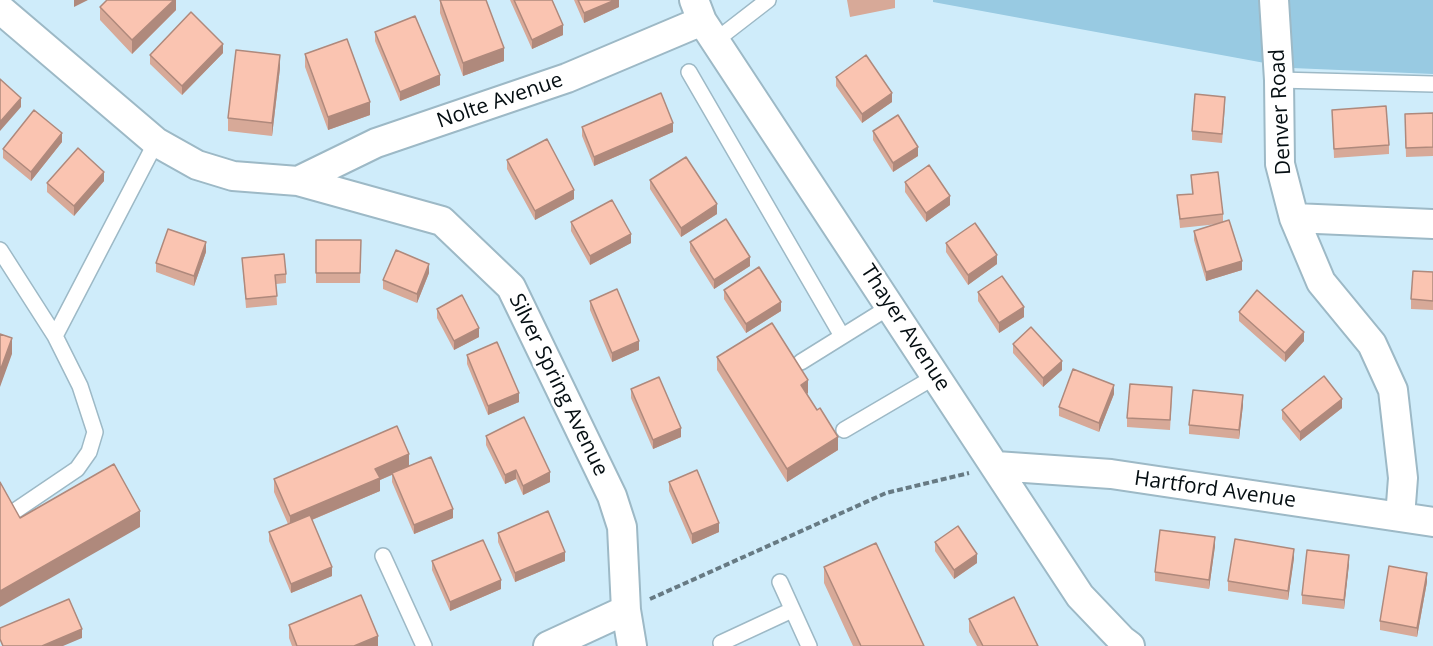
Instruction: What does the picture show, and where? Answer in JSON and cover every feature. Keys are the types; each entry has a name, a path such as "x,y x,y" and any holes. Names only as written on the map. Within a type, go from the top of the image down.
{"street":[{"name":"Denver Road","path":"1274,0 1279,80 1280,164 1294,218 1321,282 1372,344 1393,390 1403,478 1400,517"},
{"name":"Silver Spring Avenue","path":"0,9 156,141 197,165 233,176 298,181 441,221 511,286 612,496 622,527 626,610 633,646"},
{"name":"Nolte Avenue","path":"298,181 376,143 567,78 704,20"},
{"name":"Thayer Avenue","path":"704,20 1080,596 1130,646"},
{"path":"1294,218 1433,224"},
{"name":"Hartford Avenue","path":"996,466 1111,474 1433,522"},
{"path":"548,646 626,610"}],"lane":[{"path":"704,20 768,0"},
{"path":"689,72 842,336"},
{"path":"1279,80 1433,84"},
{"path":"55,336 156,141"},
{"path":"0,250 55,336 80,386 95,432 89,452 77,469 9,515"},
{"path":"801,362 891,306"},
{"path":"844,430 936,376"},
{"path":"382,556 424,646"},
{"path":"780,582 809,646"},
{"path":"723,646 722,643 792,610"}],"path":[{"path":"626,610 886,493 996,466"}],"shaded area":[{"path":"933,0 1433,0 1433,74 1292,68 933,2"}],"building":[{"path":"107,0 174,0 132,40 100,7"},
{"path":"440,0 486,0 504,48 463,63"},
{"path":"514,0 552,0 563,25 532,40"},
{"path":"578,0 615,0 584,13"},
{"path":"191,12 223,44 182,86 150,55"},
{"path":"415,16 440,75 400,92 375,32"},
{"path":"347,39 370,102 328,117 305,54"},
{"path":"236,50 280,55 272,123 228,118"},
{"path":"866,55 892,93 862,114 836,77"},
{"path":"0,79 21,98 0,122"},
{"path":"661,93 673,123 594,157 582,127"},
{"path":"1195,94 1225,97 1222,134 1192,131"},
{"path":"1386,106 1389,145 1334,149 1332,110"},
{"path":"34,110 62,133 31,172 3,149"},
{"path":"1433,113 1433,147 1406,148 1405,114"},
{"path":"898,115 918,147 893,163 873,131"},
{"path":"547,139 574,190 535,211 507,160"},
{"path":"78,148 104,172 74,206 47,183"},
{"path":"686,157 717,204 681,228 650,180"},
{"path":"929,165 950,196 926,213 905,182"},
{"path":"1218,172 1223,214 1180,219 1177,195 1193,194 1191,175"},
{"path":"612,200 631,234 590,256 571,222"},
{"path":"726,219 750,257 714,280 690,242"},
{"path":"1229,220 1242,261 1206,272 1194,231"},
{"path":"975,223 997,255 968,275 946,243"},
{"path":"168,229 206,242 194,276 156,263"},
{"path":"316,240 361,240 360,273 316,273"},
{"path":"396,250 429,264 417,294 383,280"},
{"path":"284,254 286,274 275,275 277,296 246,299 242,258"},
{"path":"759,267 781,302 746,324 724,290"},
{"path":"1413,271 1433,272 1433,301 1411,299"},
{"path":"1002,276 1024,307 999,323 978,292"},
{"path":"617,289 639,341 612,353 590,301"},
{"path":"1257,290 1304,332 1285,353 1239,312"},
{"path":"462,295 479,328 454,341 437,309"},
{"path":"772,323 808,380 801,385 817,410 820,408 838,437 787,469 717,357"},
{"path":"1031,327 1062,361 1043,378 1013,344"},
{"path":"0,334 12,338 0,371"},
{"path":"497,342 519,393 488,406 467,355"},
{"path":"1073,369 1114,385 1099,423 1059,407"},
{"path":"1324,376 1342,399 1300,432 1282,410"},
{"path":"659,377 681,428 653,440 631,389"},
{"path":"1130,384 1172,387 1170,420 1127,418"},
{"path":"1193,390 1243,395 1239,430 1189,425"},
{"path":"524,417 550,472 523,486 516,470 505,475 486,436"},
{"path":"397,426 409,454 375,469 380,478 290,516 274,479"},
{"path":"431,457 453,509 414,525 392,473"},
{"path":"114,464 140,511 0,591 0,482 20,518"},
{"path":"697,470 719,523 692,534 669,482"},
{"path":"548,511 565,552 515,573 498,533"},
{"path":"310,515 332,567 291,584 269,532"},
{"path":"958,526 977,554 954,570 935,542"},
{"path":"1160,530 1215,537 1209,580 1155,572"},
{"path":"1235,539 1294,549 1288,591 1228,581"},
{"path":"483,540 501,580 450,602 432,561"},
{"path":"876,543 924,646 861,646 824,567"},
{"path":"1307,550 1349,555 1344,600 1302,595"},
{"path":"1389,566 1427,573 1417,628 1380,621"},
{"path":"361,595 378,636 354,646 297,646 289,625"},
{"path":"1014,597 1038,646 983,646 969,619"},
{"path":"69,599 82,629 42,646 3,646 0,639 0,628"}]}
